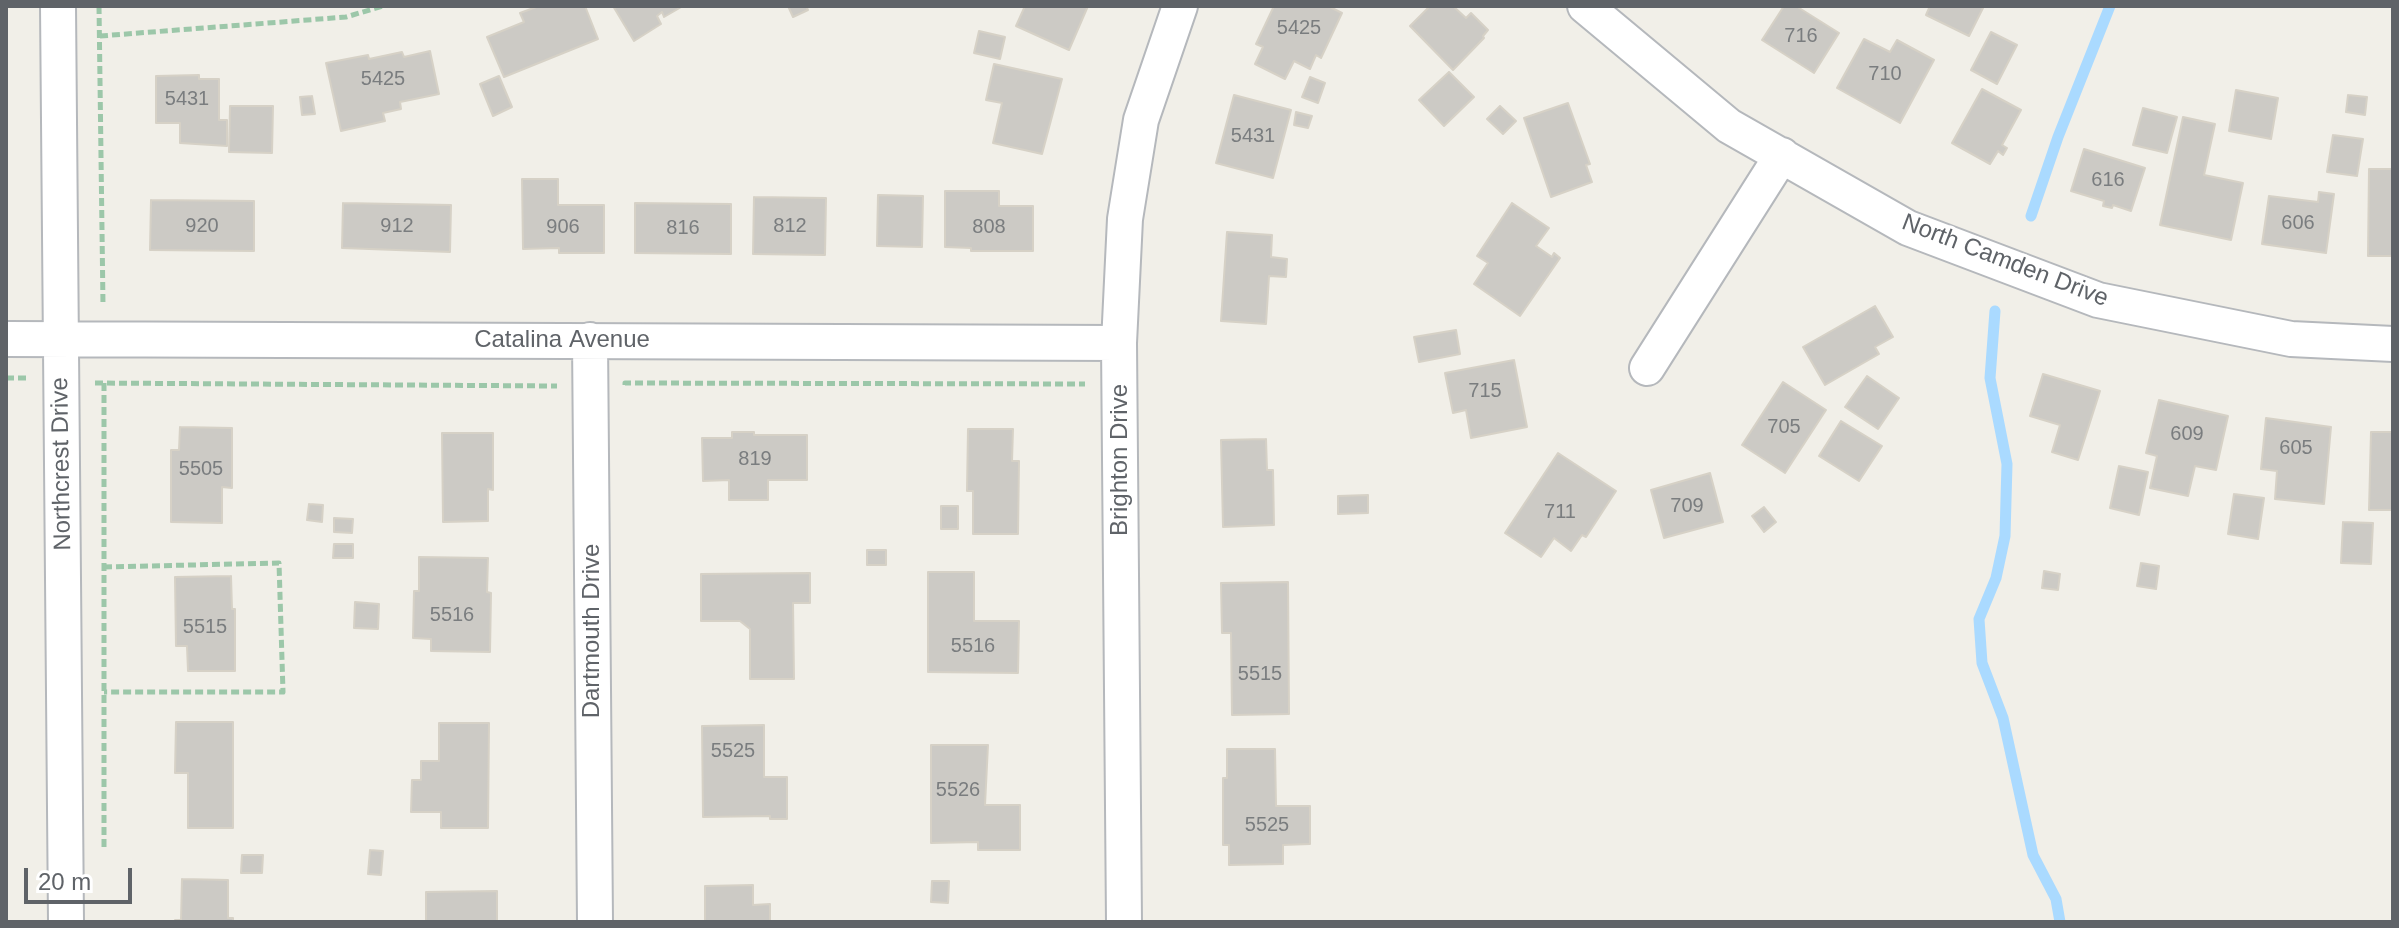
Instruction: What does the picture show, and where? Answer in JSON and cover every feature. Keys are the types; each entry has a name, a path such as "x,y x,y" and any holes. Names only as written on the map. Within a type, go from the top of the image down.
{"street":[{"name":"Northcrest Drive","path":"58,6 66,922"},
{"name":"Brighton Drive","path":"1124,922 1119,343 1125,219 1141,120 1180,6"},
{"name":"North Camden Drive","path":"1585,6 1729,126 1908,228 2098,300 2291,339 2393,344"},
{"path":"1647,368 1782,155"},
{"name":"Catalina Avenue","path":"6,339 1119,343"},
{"name":"Dartmouth Drive","path":"590,340 595,922"}],"path":[{"path":"99,6 103,306"},
{"path":"100,36 346,17 383,6"},
{"path":"625,398 625,383 1085,384"},
{"path":"104,861 104,384 558,386 558,401"},
{"path":"104,567 279,563 283,692 104,692"}],"building":[{"path":"539,6 585,6 598,39 504,77 487,37 524,22 520,13"},
{"path":"613,6 683,6 664,17 662,12 657,16 661,24 634,41"},
{"path":"788,6 806,6 808,10 793,17"},
{"path":"1025,6 1088,6 1069,50 1016,26"},
{"path":"1274,6 1328,6 1342,13 1321,58 1316,55 1310,69 1294,61 1285,79 1255,64 1263,47 1256,44"},
{"path":"1430,6 1453,6 1466,18 1471,13 1488,30 1453,70 1410,26"},
{"path":"1784,6 1796,6 1839,33 1814,73 1762,40"},
{"path":"1930,6 1984,6 1969,36 1926,15"},
{"path":"979,31 1005,37 1000,59 974,53"},
{"path":"1991,32 2017,45 1997,84 1971,70"},
{"path":"1864,39 1890,52 1897,40 1934,60 1900,123 1837,88"},
{"path":"430,51 439,94 400,102 401,109 383,113 385,121 341,131 326,63 368,55 369,59 402,52 404,57"},
{"path":"994,64 1062,79 1042,154 993,143 1002,103 986,100"},
{"path":"1449,72 1474,97 1444,126 1419,100"},
{"path":"199,75 199,79 219,79 219,120 227,120 227,146 180,143 180,123 156,123 156,76"},
{"path":"499,76 512,107 493,116 480,84"},
{"path":"1310,77 1325,83 1318,103 1302,97"},
{"path":"1982,89 2021,110 2002,145 2007,148 2003,155 1998,151 1990,164 1952,143"},
{"path":"2236,90 2278,98 2271,139 2229,131"},
{"path":"1234,95 1291,110 1273,178 1216,163"},
{"path":"2348,95 2367,97 2365,115 2346,112"},
{"path":"312,96 315,114 302,115 300,97"},
{"path":"1568,103 1590,164 1586,165 1592,182 1551,197 1524,118"},
{"path":"230,106 273,106 272,153 229,152"},
{"path":"1500,106 1516,121 1503,134 1487,119"},
{"path":"2143,108 2177,117 2167,153 2133,145"},
{"path":"1296,112 1312,116 1308,128 1294,125"},
{"path":"2183,117 2215,124 2204,175 2243,183 2231,240 2160,225"},
{"path":"2333,135 2363,139 2357,176 2327,172"},
{"path":"2084,149 2145,168 2131,211 2113,205 2112,208 2103,206 2104,201 2071,191"},
{"path":"2369,169 2393,169 2393,256 2368,256"},
{"path":"522,179 558,179 558,205 604,205 604,253 559,253 559,248 523,249"},
{"path":"945,191 999,191 999,206 1033,206 1033,251 971,251 971,248 945,247"},
{"path":"2319,192 2334,194 2326,253 2262,244 2269,196 2318,202"},
{"path":"878,195 923,196 922,247 877,246"},
{"path":"754,197 826,198 825,255 753,254"},
{"path":"151,200 254,201 254,251 150,250"},
{"path":"343,203 451,205 450,252 342,248"},
{"path":"635,203 731,204 731,254 635,253"},
{"path":"1512,203 1549,228 1536,246 1552,257 1554,253 1560,258 1520,316 1474,284 1488,263 1477,256"},
{"path":"1227,232 1272,235 1271,257 1287,259 1286,277 1269,276 1266,324 1221,321"},
{"path":"1875,306 1893,337 1875,347 1879,354 1825,385 1803,347"},
{"path":"1456,330 1460,354 1419,362 1414,337"},
{"path":"1514,360 1527,427 1471,438 1466,410 1453,413 1445,373"},
{"path":"2043,374 2100,391 2078,460 2052,452 2060,425 2030,416"},
{"path":"1867,376 1899,398 1878,429 1845,407"},
{"path":"1783,382 1826,410 1785,473 1742,445"},
{"path":"2159,400 2228,416 2216,470 2195,466 2188,496 2150,488 2157,456 2146,453"},
{"path":"2266,418 2331,427 2324,504 2275,499 2277,471 2261,469"},
{"path":"1841,421 1882,446 1859,481 1819,456"},
{"path":"180,427 232,428 232,488 222,487 222,523 171,522 171,450 179,450"},
{"path":"968,429 1013,429 1012,461 1019,461 1018,534 973,534 973,491 967,491"},
{"path":"732,432 807,435 807,480 768,480 768,500 729,500 729,480 703,481 702,438 732,438"},
{"path":"2371,432 2393,432 2393,510 2369,510"},
{"path":"442,433 493,433 493,490 488,489 488,521 443,522"},
{"path":"1266,439 1267,470 1273,470 1274,525 1223,527 1221,440"},
{"path":"1558,453 1616,491 1586,537 1582,535 1571,551 1554,538 1541,557 1505,533"},
{"path":"2119,466 2148,472 2139,515 2110,508"},
{"path":"1710,473 1723,522 1664,538 1651,490"},
{"path":"2234,494 2264,498 2258,539 2228,534"},
{"path":"1368,495 1368,513 1338,514 1338,496"},
{"path":"309,504 323,505 322,522 307,520"},
{"path":"941,506 958,506 958,529 941,529"},
{"path":"1764,507 1776,522 1764,532 1752,516"},
{"path":"334,518 353,519 352,533 334,532"},
{"path":"2343,522 2373,523 2371,564 2341,563"},
{"path":"334,544 353,544 353,558 333,558"},
{"path":"867,550 886,550 886,565 867,565"},
{"path":"419,557 488,558 490,652 431,651 431,639 413,638 414,591 419,591"},
{"path":"2141,563 2159,566 2156,589 2137,586"},
{"path":"2044,571 2060,574 2058,590 2042,588"},
{"path":"928,572 974,572 974,621 1019,621 1018,673 928,672"},
{"path":"810,573 810,603 793,603 794,679 750,679 750,629 740,621 701,621 701,574"},
{"path":"231,576 232,609 235,609 235,671 188,671 187,646 176,646 175,577"},
{"path":"1288,582 1289,714 1232,715 1231,633 1222,633 1221,583"},
{"path":"355,602 379,604 378,629 354,628"},
{"path":"176,722 233,722 233,828 188,828 188,773 175,773"},
{"path":"439,723 489,723 488,828 441,828 441,812 411,812 412,780 421,780 421,761 439,761"},
{"path":"764,725 764,777 787,777 787,819 770,819 770,816 703,817 702,726"},
{"path":"931,745 988,745 985,805 1020,805 1020,850 978,850 978,842 931,843"},
{"path":"1227,749 1275,749 1276,806 1310,806 1310,844 1283,845 1283,864 1229,865 1229,845 1223,845 1223,778 1227,778"},
{"path":"370,850 383,851 381,875 368,874"},
{"path":"242,855 263,855 262,873 241,873"},
{"path":"182,879 228,880 228,918 233,918 233,922 175,922 181,920"},
{"path":"932,881 949,881 948,903 931,902"},
{"path":"753,885 753,905 770,904 770,922 705,922 705,886"},
{"path":"497,891 497,922 426,922 426,892"}],"waterway":[{"path":"2031,216 2058,137 2110,6"},
{"path":"1995,311 1990,378 2007,464 2005,536 1996,578 1979,619 1982,663 2003,718 2033,855 2056,899 2060,922"}]}
